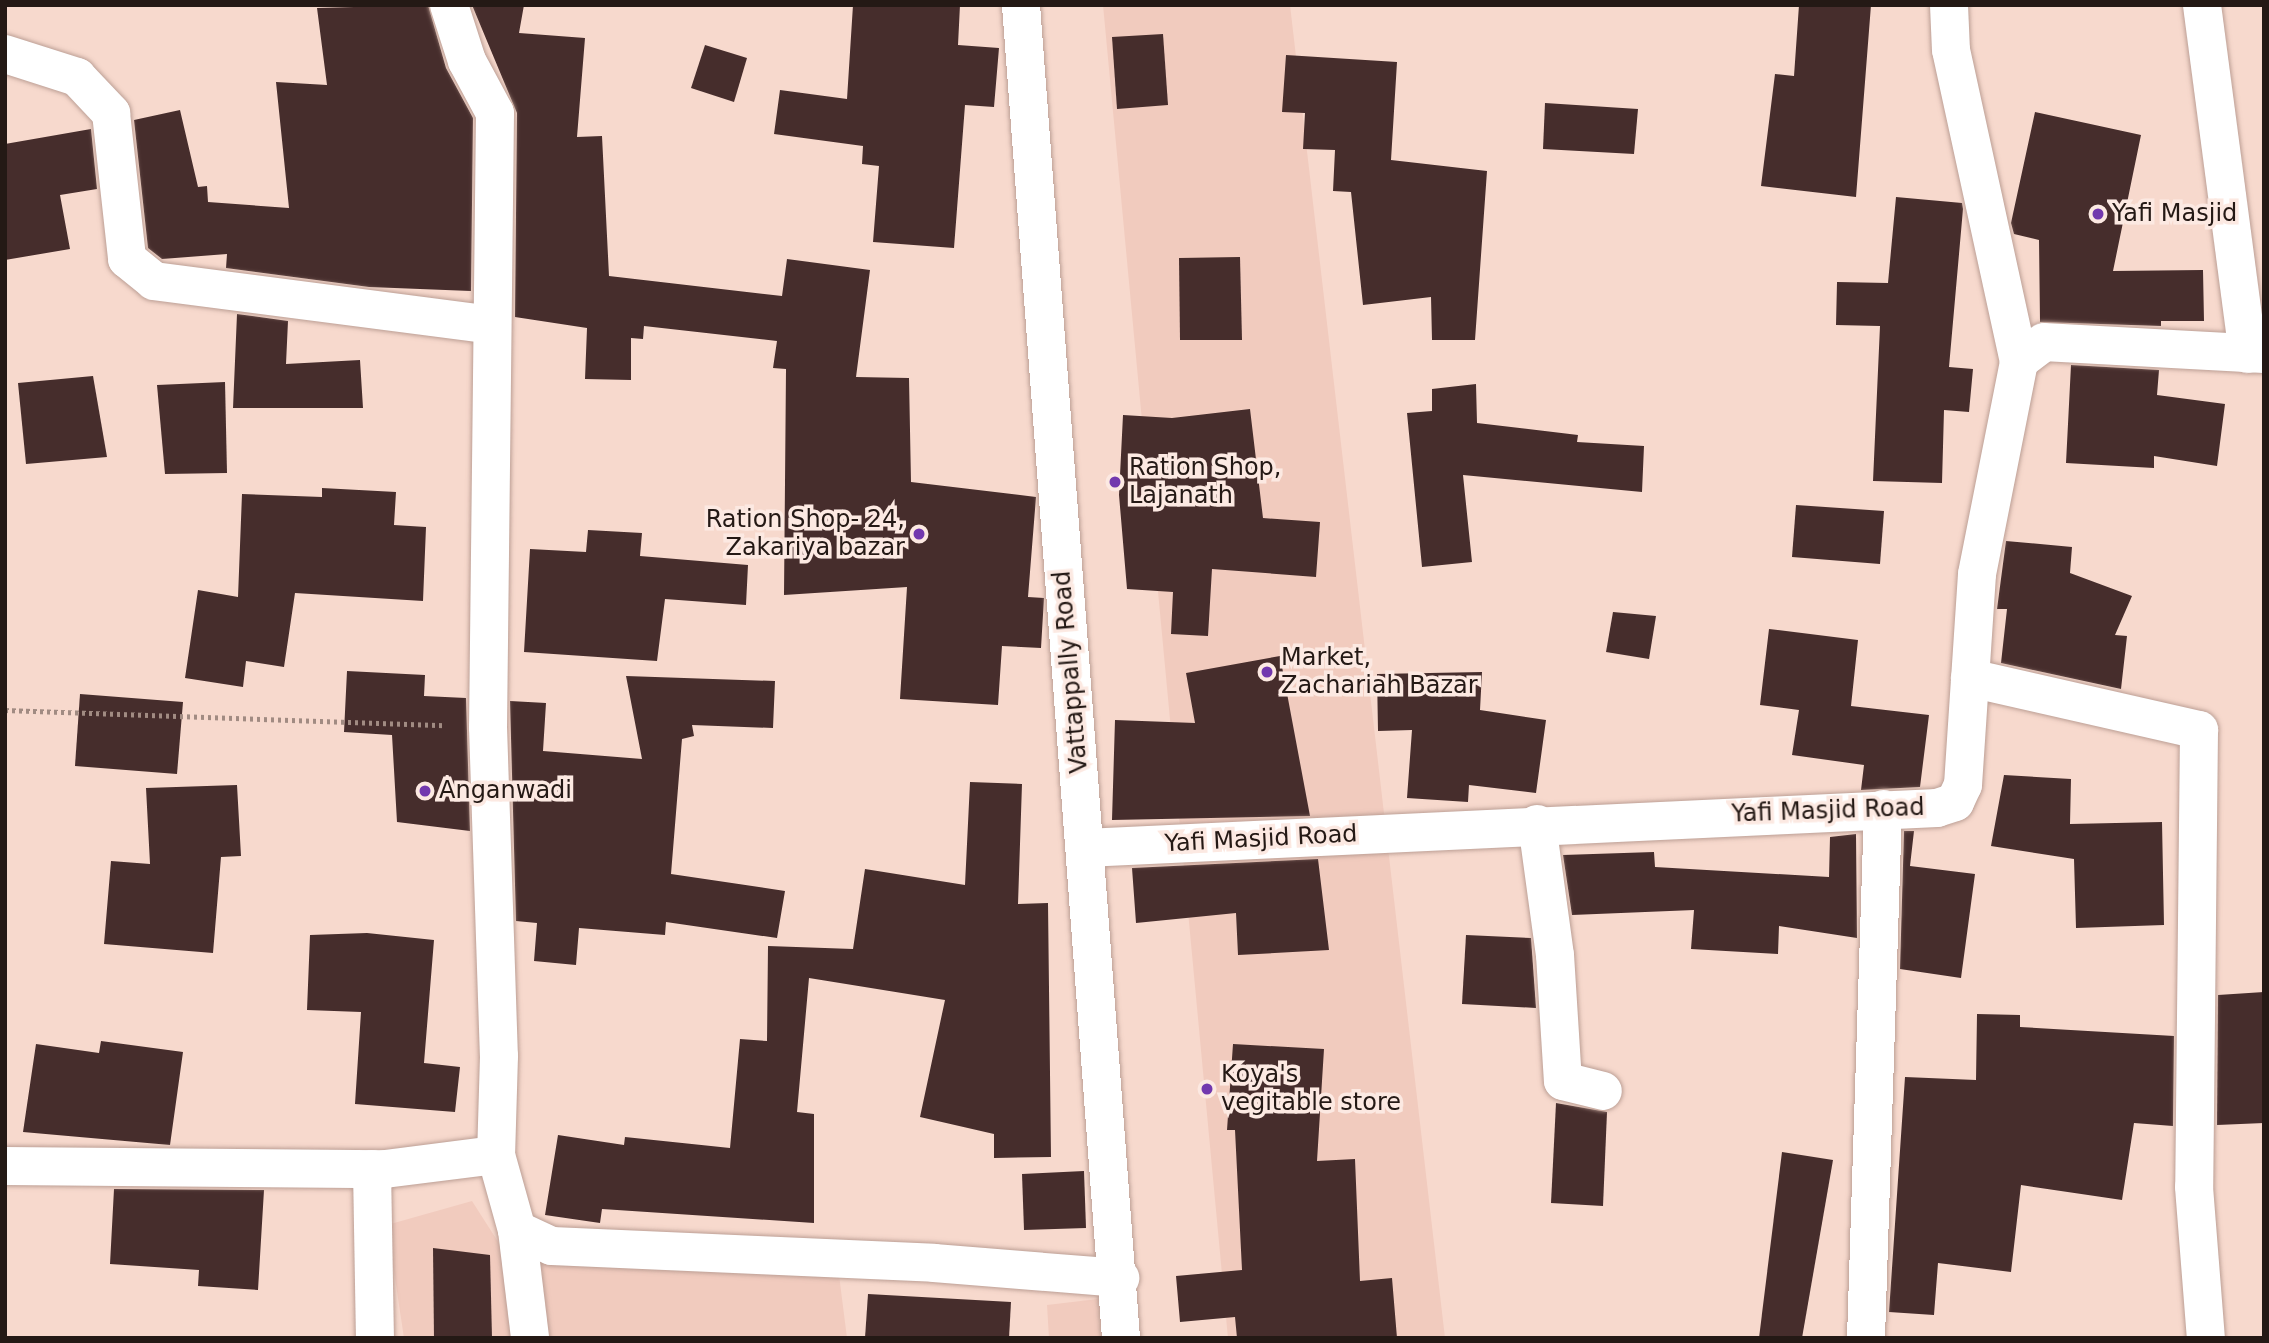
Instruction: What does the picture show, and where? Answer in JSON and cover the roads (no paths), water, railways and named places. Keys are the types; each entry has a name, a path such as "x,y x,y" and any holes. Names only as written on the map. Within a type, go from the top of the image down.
{"street":[{"path":"449,5 467,61 495,113 488,727 499,1056 496,1156 517,1230 530,1338"},
{"name":"Vattappally Road","path":"1021,5 1120,1278 1121,1338"},
{"path":"1949,5 1951,50 2019,361 2044,342 2256,354 2202,5"},
{"path":"5,54 77,77 111,113 127,259 154,281 491,324"},
{"name":"Yafi Masjid Road","path":"1086,848 1883,809 1955,802 1963,785 1969,678 1991,480 2019,361"},
{"path":"1969,678 2199,730 2194,1187 2206,1338"},
{"path":"1866,1338 1883,809"},
{"path":"1537,824 1555,956 1563,1081 1602,1091"},
{"path":"5,1166 372,1169 496,1156"},
{"path":"372,1169 375,1338"},
{"path":"517,1230 552,1246 1120,1278"}],"place":[{"name":"Yafi Masjid","path":"2098,214"},
{"name":"Ration Shop, Lajanath","path":"1115,482"},
{"name":"Ration Shop- 24, Zakariya bazar","path":"919,534"},
{"name":"Market, Zachariah Bazar","path":"1267,672"},
{"name":"Anganwadi","path":"425,791"},
{"name":"Koya's vegitable store","path":"1207,1089"}]}
